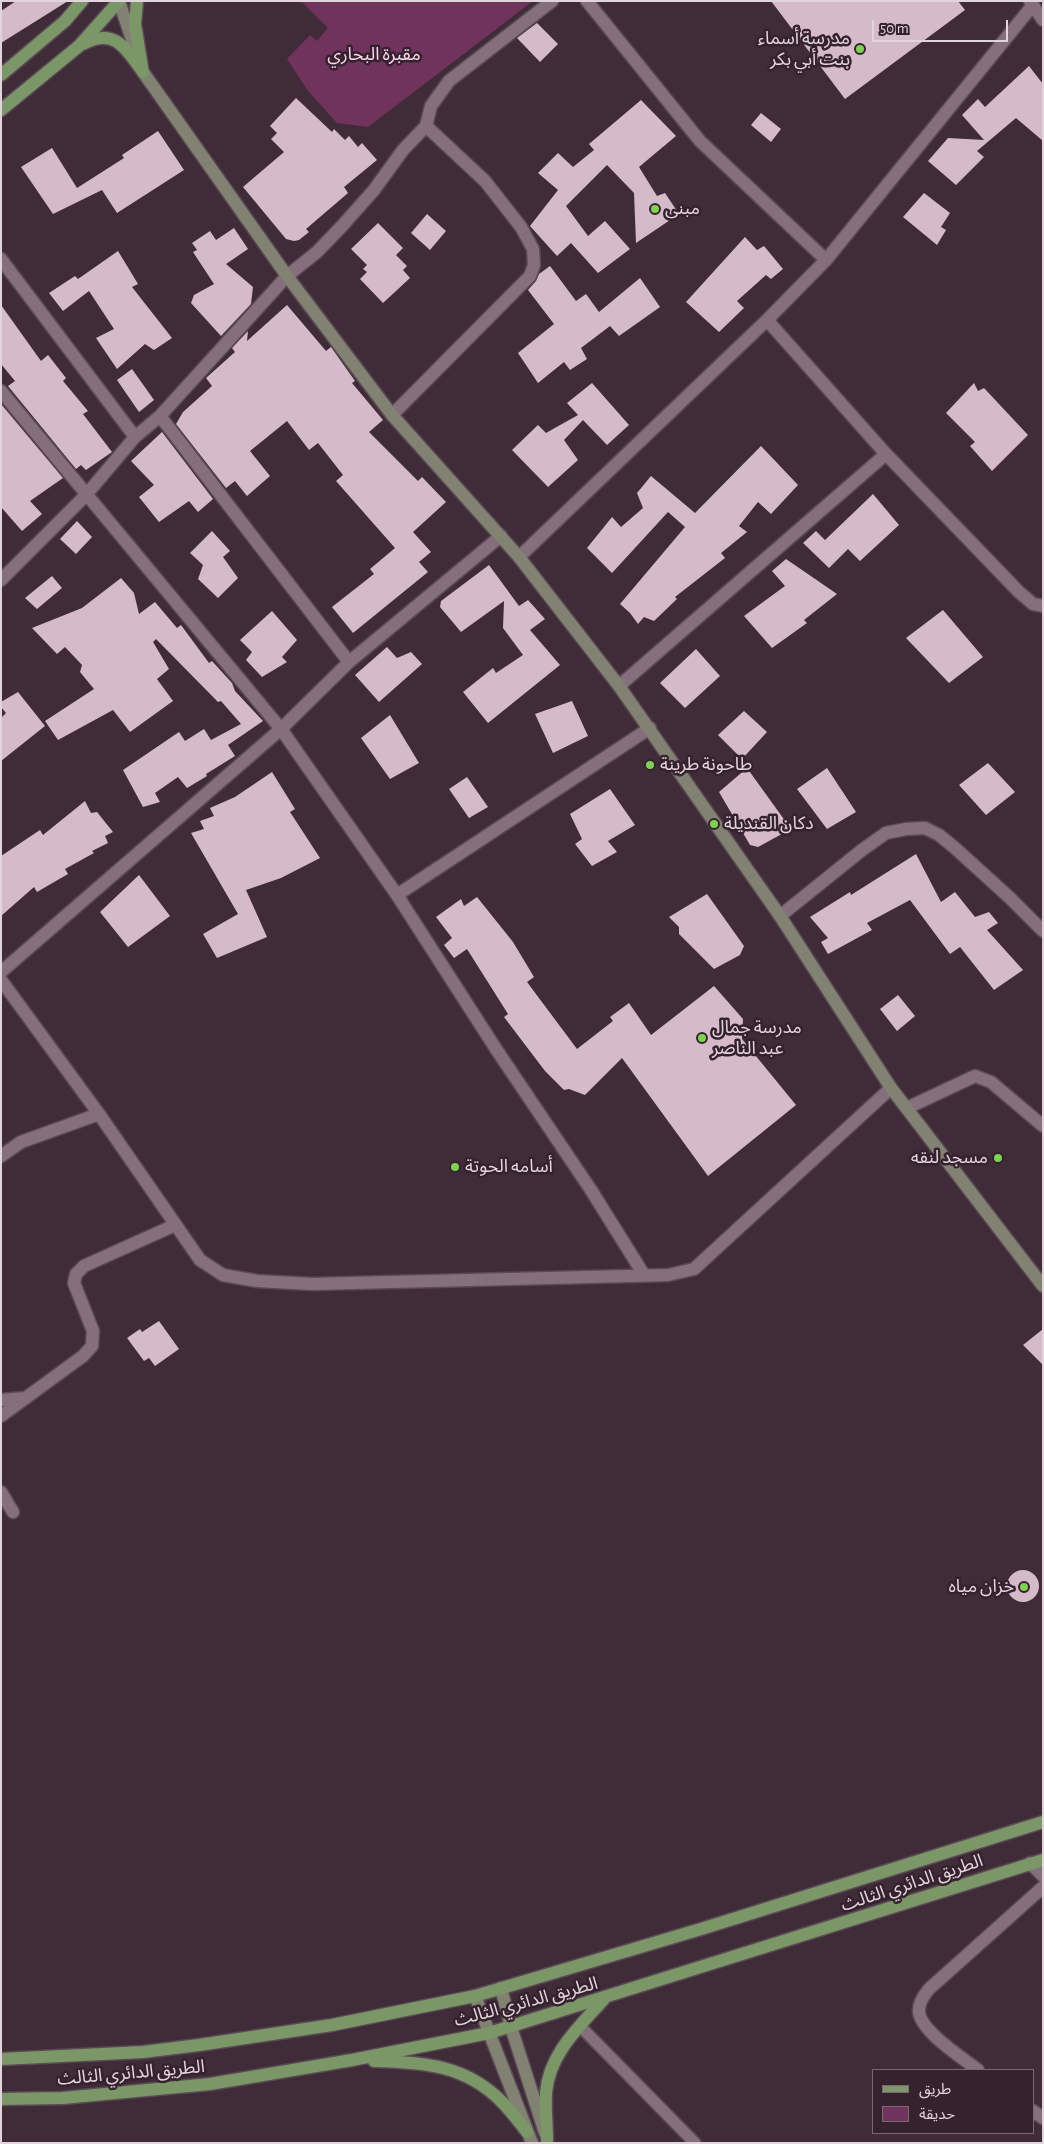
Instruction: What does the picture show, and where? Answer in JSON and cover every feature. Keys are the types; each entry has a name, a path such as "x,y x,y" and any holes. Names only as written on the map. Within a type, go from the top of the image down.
{"main road":[{"path":"65,20 73,1"},
{"path":"1,75 65,20 82,1"},
{"path":"137,1 135,24 143,72"},
{"path":"1,110 78,46 119,2"},
{"path":"78,46 91,39 104,38 116,40 126,48 143,72"},
{"name":"الطريق الدائري الثالث","path":"1,2059 143,2052 199,2045 332,2025 475,1996 701,1929 1043,1822"},
{"name":"الطريق الدائري الثالث","path":"1,2099 63,2098 210,2084 352,2060 489,2033 606,1998 1036,1862"},
{"path":"547,2142 546,2092 556,2057 580,2026 606,1998"},
{"path":"352,2060 414,2062 447,2068 480,2083 502,2102 529,2137"}],"street":[{"path":"1,580 86,495 135,438 160,416 287,276 317,252 342,226 374,190 403,150 426,126 431,106 448,81 552,1"},
{"path":"587,1 700,141 826,260"},
{"path":"119,2 143,72 287,276 392,415 519,557 619,686 780,916 891,1088 1043,1286"},
{"path":"519,557 767,320 826,260 1032,3 1043,20"},
{"path":"392,415 530,276 534,265 533,249 521,227 485,181 426,126"},
{"path":"1,259 135,438"},
{"path":"767,320 886,454 1019,592 1033,604 1043,606"},
{"path":"1,391 281,729 396,895 591,1190 644,1275"},
{"path":"160,416 349,662"},
{"path":"619,686 886,454"},
{"path":"1,972 281,729 349,662 501,536"},
{"path":"396,895 650,728"},
{"path":"780,916 862,850 886,834 906,829 925,828 939,835 954,848 1010,898 1043,932"},
{"path":"1,980 99,1114 200,1260 223,1275 258,1281 312,1284 668,1275 694,1269 891,1088"},
{"path":"907,1108 975,1076 990,1082 1043,1126"},
{"path":"1,1156 21,1142 99,1114"},
{"path":"1,1416 83,1356 92,1346 94,1331 74,1283 76,1274 84,1266 175,1225"},
{"path":"1,1400 26,1398"},
{"path":"1,1492 13,1512"},
{"path":"1036,1862 1043,1876"},
{"path":"977,2069 925,2027 918,2012 919,2004 929,1989 1043,1887"},
{"path":"501,1988 511,2027 547,2142"},
{"path":"475,1996 529,2137"}],"lane":[{"path":"580,2026 695,2143"}],"green space":[{"name":"مقبرة البحاري","path":"301,1 533,1 368,127 337,123 308,91 287,59 310,35 317,41 328,28"}],"building":[{"path":"16,1 68,1 1,43 1,11"},
{"name":"مدرسة أسماء بنت أبي بكر","path":"771,1 958,1 965,10 845,99"},
{"path":"537,23 558,44 540,62 517,38"},
{"path":"1029,66 1043,84 1043,141 1016,118 977,151 984,157 956,185 928,161 948,138 984,140 962,115 978,99 985,107"},
{"path":"296,98 332,132 334,129 345,140 349,136 358,147 362,143 377,160 344,187 348,193 306,229 309,232 299,240 294,241 286,239 243,187 284,152 271,139 277,133 270,126"},
{"path":"641,100 676,136 639,167 657,196 665,193 679,214 636,243 634,193 607,165 566,206 588,236 605,221 630,249 598,273 571,243 557,256 530,226 558,190 538,173 558,153 573,167 594,150 589,144"},
{"path":"761,113 781,129 771,142 751,125"},
{"path":"158,131 184,170 117,213 102,190 53,214 21,167 52,148 77,188 124,158 122,155"},
{"path":"924,193 950,213 941,227 946,230 937,245 903,217"},
{"path":"427,214 446,231 430,250 411,233"},
{"path":"378,223 403,248 396,255 407,266 403,270 410,278 383,303 360,279 367,272 363,269 367,265 351,249"},
{"path":"234,228 248,249 226,264 253,287 251,304 221,336 191,303 194,295 214,284 193,252 197,250 192,243 210,231 216,240"},
{"path":"745,237 757,250 764,246 783,269 771,279 766,275 737,301 744,308 719,332 686,302"},
{"path":"118,251 138,284 132,287 172,338 154,350 145,344 117,369 96,338 114,329 89,291 63,311 49,293 75,276 78,279"},
{"path":"550,266 576,301 586,294 599,312 640,278 660,307 619,336 610,326 581,348 587,359 570,370 564,362 538,383 518,353 554,324 528,290 539,274"},
{"path":"1,305 41,361 48,355 66,378 63,381 88,411 83,414 112,452 86,470 81,465 76,469 8,386 15,381 1,364"},
{"path":"287,305 326,351 331,347 355,381 352,383 383,420 369,432 418,481 422,477 446,502 413,532 431,552 419,562 428,572 353,633 332,607 374,574 370,569 395,548 336,481 343,475 318,443 309,450 287,421 250,451 270,476 247,496 235,481 226,488 176,424 183,412 212,386 206,378 235,352 232,348 248,331 247,341"},
{"path":"132,369 154,400 139,412 117,380"},
{"path":"592,383 629,425 607,445 583,420 564,440 578,460 548,487 512,450 538,425 546,433 578,415 567,403"},
{"path":"974,383 978,391 984,388 1028,435 992,471 970,446 975,442 946,413"},
{"path":"1,404 63,478 30,501 42,514 22,531 1,507"},
{"path":"162,432 213,499 198,512 189,501 159,522 139,497 154,485 131,461"},
{"path":"761,446 798,485 771,514 758,502 739,526 747,532 721,553 725,558 675,597 677,599 654,621 644,617 638,624 620,604 685,527 668,512 612,573 587,548 612,517 621,527 643,508 637,493 651,476 695,513"},
{"path":"873,494 899,525 860,561 848,549 829,568 803,543 816,531 825,540"},
{"path":"77,521 92,537 76,554 60,539"},
{"path":"212,531 230,551 223,557 238,578 218,598 198,579 203,565 190,553"},
{"path":"786,559 837,594 804,620 807,623 772,648 744,616 785,586 772,571"},
{"path":"489,565 519,606 528,600 545,619 530,630 560,665 488,723 463,692 493,668 496,673 523,655 503,628 504,601 461,632 440,607 441,601"},
{"path":"52,576 62,588 37,609 25,598"},
{"path":"121,578 134,593 139,614 155,602 177,628 181,625 209,663 212,661 232,683 235,691 263,721 228,745 235,756 187,788 178,777 155,793 160,802 143,807 123,770 179,732 185,741 204,729 211,740 241,724 221,701 218,702 156,639 153,642 169,669 157,679 173,701 130,732 113,710 58,740 45,721 94,689 80,672 82,665 65,647 57,654 32,628 82,608"},
{"path":"943,610 983,657 949,683 906,638"},
{"path":"272,611 297,640 282,657 287,662 262,677 246,660 252,652 240,640"},
{"path":"387,647 397,658 411,652 422,664 379,702 355,675"},
{"path":"696,649 720,676 685,708 660,683"},
{"path":"18,692 45,726 1,761 1,718 6,713 1,707 1,702"},
{"path":"572,701 588,736 553,753 535,714"},
{"path":"744,711 767,732 742,759 718,735"},
{"path":"390,715 419,763 390,779 361,738"},
{"path":"988,763 1015,792 986,815 959,785"},
{"path":"747,768 791,829 758,847 750,845 719,792"},
{"path":"827,768 856,812 827,829 797,789"},
{"path":"272,772 295,809 290,812 320,858 281,878 246,890 267,937 217,958 203,934 238,914 191,833 204,829 200,821 214,816 210,808 235,797"},
{"path":"467,777 488,807 469,818 449,789"},
{"path":"610,789 635,825 608,841 617,852 592,866 575,844 582,839 570,814"},
{"path":"85,801 91,813 97,812 113,832 105,836 108,843 65,869 68,874 37,892 34,887 1,916 1,856 40,830 43,835"},
{"path":"916,854 941,902 955,892 975,917 989,912 998,923 987,930 1023,970 994,990 960,947 950,954 910,900 867,923 872,930 828,954 821,942 828,938 810,917 850,892 851,895"},
{"path":"139,875 170,916 128,947 100,912"},
{"path":"707,894 744,946 740,955 714,969 679,934 679,927 669,917"},
{"path":"477,897 513,942 534,977 527,982 577,1049 613,1021 610,1017 629,1003 651,1035 714,986 743,1019 742,1039 796,1105 708,1176 622,1058 585,1095 569,1089 564,1090 545,1071 504,1017 508,1014 467,949 454,958 444,945 452,938 436,917 461,899 464,906"},
{"path":"898,995 915,1016 897,1031 880,1009"},
{"path":"159,1321 179,1349 155,1366 149,1358 144,1361 127,1338 140,1329 142,1332"},
{"path":"1043,1329 1043,1365 1023,1345"},
{"name":"خزان مياه","path":"1023,1570 1029,1571 1034,1575 1038,1580 1038,1592 1034,1597 1029,1601 1023,1602 1017,1601 1012,1597 1008,1592 1007,1586 1008,1580 1012,1575 1017,1571"}],"place":[{"name":"مدرسة أسماء بنت أبي بكر","path":"860,49"},
{"name":"مبنى","path":"655,209"},
{"name":"طاحونة طرينة","path":"650,765"},
{"name":"دكان القنديلة","path":"714,824"},
{"name":"مدرسة جمال عبد الناصر","path":"702,1038"},
{"name":"مسجد لنقه","path":"998,1158"},
{"name":"أسامه الحوتة","path":"455,1167"},
{"name":"خزان مياه","path":"1024,1587"}]}
